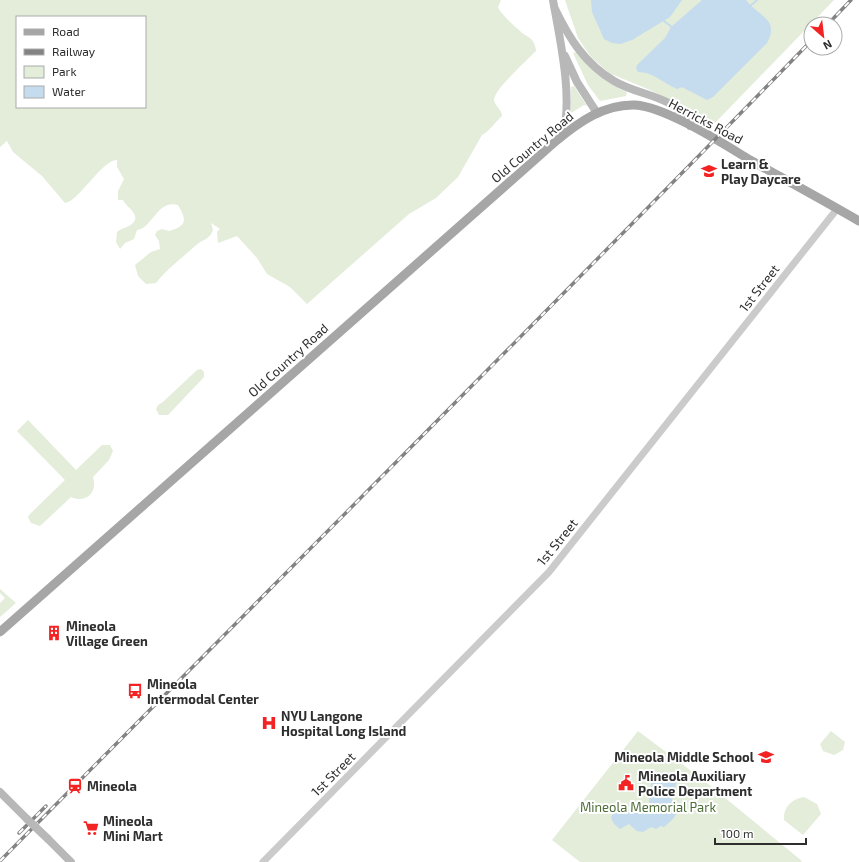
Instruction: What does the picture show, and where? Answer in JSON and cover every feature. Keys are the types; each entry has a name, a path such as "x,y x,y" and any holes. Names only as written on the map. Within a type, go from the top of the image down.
{"main road":[{"path":"553,0 567,91 567,116 563,135"},
{"path":"555,9 565,31 591,64 614,82 665,100 675,106 681,111 690,126"},
{"path":"560,40 570,70 597,113"},
{"name":"Herricks Road","path":"597,113 612,108 636,105 660,111 690,126 859,221"},
{"name":"Old Country Road","path":"0,632 563,135 597,113"},
{"path":"0,792 69,860"}],"street":[{"name":"1st Street","path":"263,862 549,572 837,209"}],"green space":[{"path":"0,0 501,0 498,7 501,13 522,33 532,40 536,51 505,82 495,96 494,100 502,116 488,131 482,135 458,177 436,198 409,214 307,304 290,287 267,274 257,258 237,236 218,243 217,232 220,229 211,223 213,230 208,238 198,244 165,273 156,283 146,284 138,276 135,265 151,252 160,249 159,241 155,235 157,231 162,229 169,231 182,225 184,218 178,205 171,204 165,206 147,224 137,230 134,239 125,243 120,249 116,242 117,232 132,224 135,221 135,215 123,200 118,200 118,191 124,179 117,167 117,160 105,166 77,196 65,203 42,176 13,152 7,141 0,147"},
{"path":"565,0 834,0 819,16 803,16 803,32 713,125 703,120 694,112 650,90 609,73 591,57 578,38"},
{"path":"577,52 599,75 627,92 626,96 600,101 588,85 573,53"},
{"path":"574,86 587,106 584,105 571,113 571,87"},
{"path":"201,369 204,372 204,377 168,415 159,415 156,409 158,405 197,370"},
{"path":"28,420 76,470 102,445 110,445 113,451 109,460 93,477 94,487 90,495 81,499 71,497 40,526 31,523 28,517 65,480 17,431"},
{"path":"0,589 16,603 0,617 0,603 5,598 0,593"},
{"name":"Mineola Memorial Park","path":"638,731 702,779 802,861 580,862 552,840"},
{"path":"831,731 845,742 843,750 834,755 823,751 820,744"},
{"path":"804,797 817,804 821,814 803,835 784,820 784,815 789,804"}],"water":[{"path":"591,0 682,0 670,17 632,40 620,44 612,43 604,39 592,12"},
{"path":"702,0 746,0 766,19 771,29 767,43 713,97 707,100 682,87 677,89 653,76 643,72 638,72 636,68 637,65 665,38 671,27"},
{"path":"660,772 669,773 677,781 672,798 675,809 679,810 673,819 664,827 661,826 656,829 651,827 643,832 637,831 629,824 620,829 614,824 611,818 613,813 621,811 637,813 645,810 649,803 652,775"}],"waterway":[{"path":"749,7 757,0"},
{"path":"664,21 673,28"}],"railway":[{"path":"836,16 851,0"},
{"path":"0,861 508,350 803,49"},
{"path":"19,833 46,806"}],"place":[{"name":"Learn & Play Daycare","path":"709,171"},
{"name":"Mineola Village Green","path":"54,633"},
{"name":"Mineola Intermodal Center","path":"135,691"},
{"name":"NYU Langone Hospital Long Island","path":"269,723"},
{"name":"Mineola Middle School","path":"766,757"},
{"name":"Mineola Auxiliary Police Department","path":"626,783"},
{"name":"Mineola","path":"75,786"},
{"name":"Mineola Mini Mart","path":"91,828"}]}
